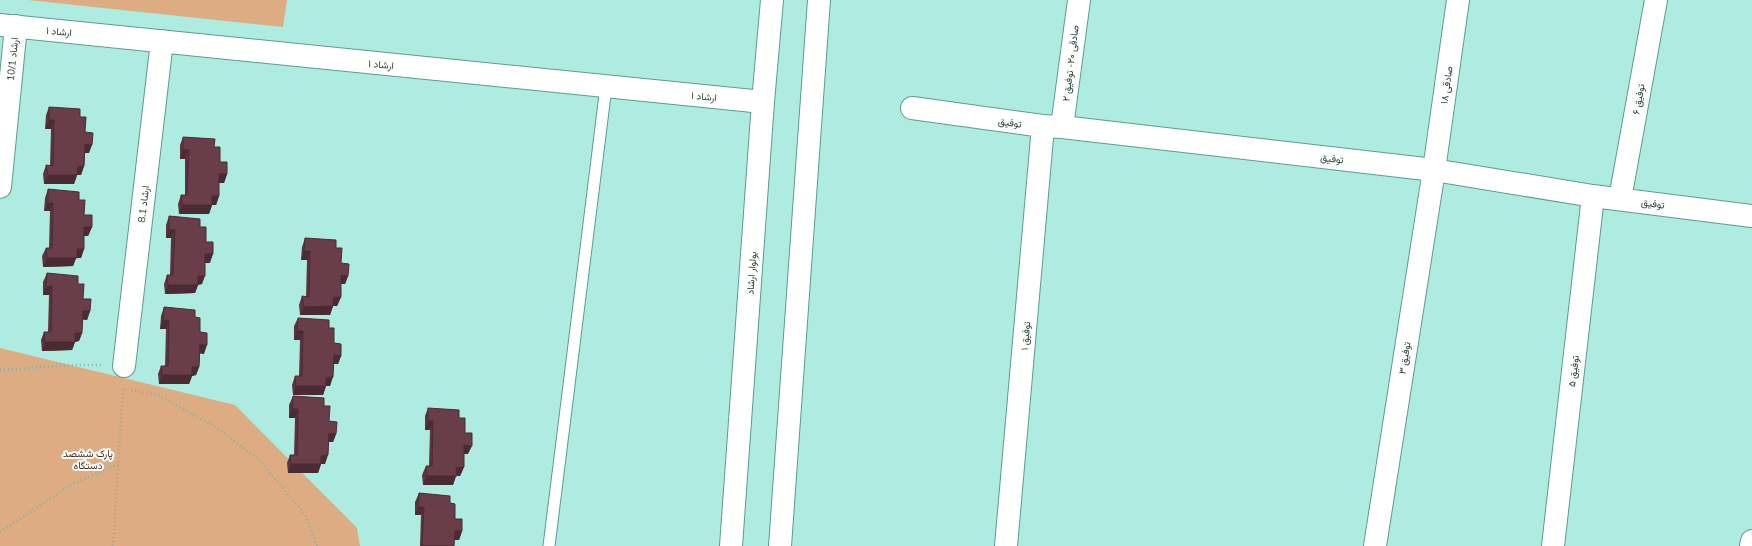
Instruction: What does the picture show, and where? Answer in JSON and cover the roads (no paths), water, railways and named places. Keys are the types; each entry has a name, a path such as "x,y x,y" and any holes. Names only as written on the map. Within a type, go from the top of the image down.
{"street":[{"name":"بولوار ارشاد","path":"731,546 763,102 772,0"},
{"path":"780,546 818,0"},
{"name":"صادقی ۲۰- توفیق ۲","path":"1053,126 1079,0"},
{"name":"صادقی ۱۸","path":"1434,170 1458,0"},
{"name":"توفیق ۶","path":"1620,199 1656,0"},
{"name":"ارشاد ۱","path":"8,25 763,102"},
{"name":"ارشاد 10/1","path":"0,186 8,25"},
{"name":"ارشاد 8.1","path":"124,366 162,41"},
{"name":"توفیق","path":"912,108 1053,126 1434,170 1593,196 1752,216"},
{"name":"توفیق ۱","path":"1006,546 1053,126"},
{"name":"توفیق ۳","path":"1374,546 1434,170"},
{"name":"توفیق ۵","path":"1553,546 1593,196"},
{"path":"1751,546 1752,541"}],"lane":[{"path":"549,546 606,87"}],"park label":[{"name":"پارک‌ ششصد دستگاه","path":"88,458"}]}
